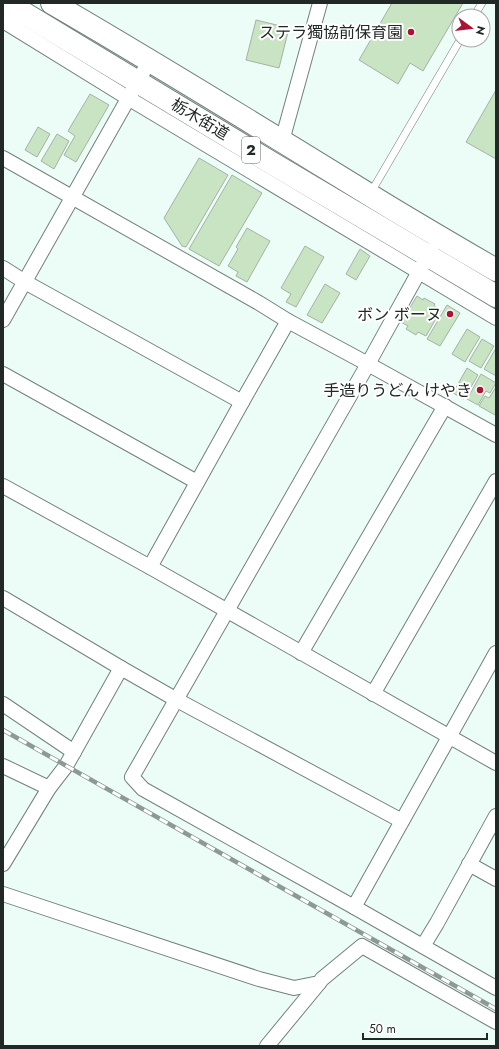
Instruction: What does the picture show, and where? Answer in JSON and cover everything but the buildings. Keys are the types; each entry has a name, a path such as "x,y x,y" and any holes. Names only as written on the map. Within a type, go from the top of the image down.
{"main road":[{"name":"栃木街道","path":"7,3 133,90 275,165 424,264 496,296"},
{"name":"栃木街道","path":"52,3 150,60 369,195 496,270"}],"street":[{"path":"282,140 320,3"},
{"path":"3,21 133,90"},
{"path":"3,320 150,60"},
{"path":"3,158 259,303 288,321 496,435"},
{"path":"439,236 368,364 132,777 143,789 496,988"},
{"path":"424,264 496,318"},
{"path":"3,268 25,282 242,402"},
{"path":"150,567 288,321"},
{"path":"3,374 197,482"},
{"path":"301,653 445,406"},
{"path":"374,694 496,481"},
{"path":"3,486 227,610 496,763"},
{"path":"3,598 177,700 402,821"},
{"path":"354,907 496,653"},
{"path":"3,864 49,788 66,766 121,668"},
{"path":"3,704 74,752"},
{"path":"3,766 49,788"},
{"path":"423,946 496,816"},
{"path":"469,864 496,879"},
{"path":"3,894 259,979 294,988 319,983"},
{"path":"267,1046 322,979 362,946 496,1022"}],"lane":[{"path":"369,195 455,48"}],"railway":[{"path":"3,730 496,1009"}],"place":[{"name":"ステラ獨協前保育園","path":"411,32"},
{"name":"ボン ボーヌ","path":"450,314"},
{"name":"手造りうどん けやき","path":"480,390"}]}
